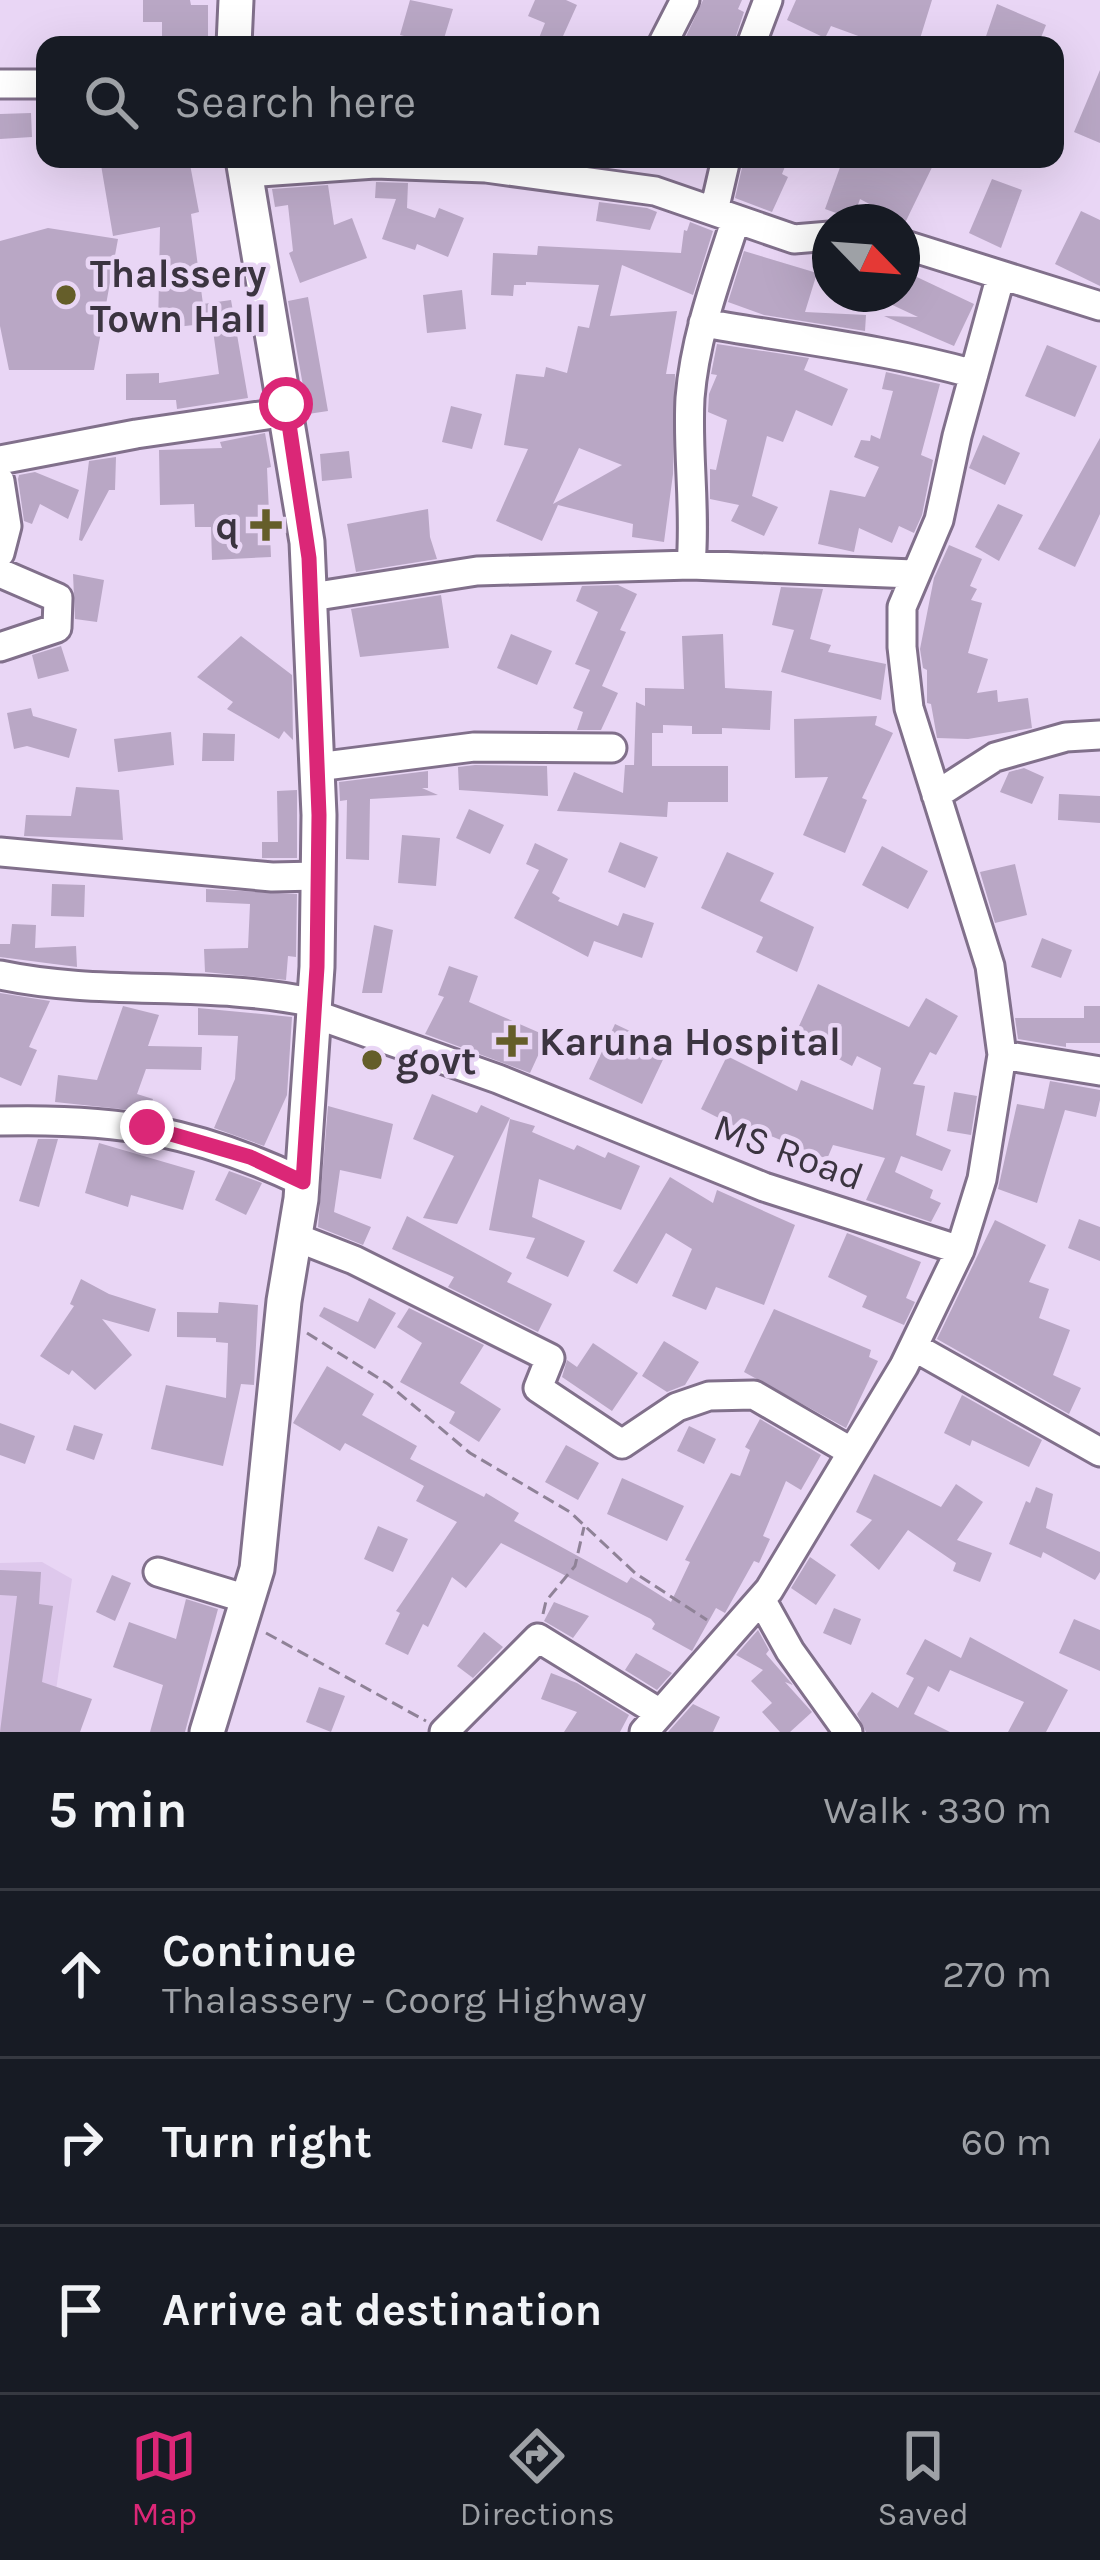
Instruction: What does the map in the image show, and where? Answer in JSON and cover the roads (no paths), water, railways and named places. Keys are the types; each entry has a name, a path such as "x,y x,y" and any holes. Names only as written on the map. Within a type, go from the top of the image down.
{"main road":[{"path":"234,36 236,0"},
{"path":"207,1732 257,1569 282,1324 303,1182 314,1009 316,767 307,542 244,168"}],"street":[{"path":"667,36 685,0"},
{"path":"754,36 768,0"},
{"path":"0,84 36,85"},
{"path":"486,168 631,173 656,191 794,239 812,238"},
{"path":"691,565 695,524 690,399 725,215 726,168"},
{"path":"920,250 1100,306"},
{"path":"443,1732 538,1638 652,1722 761,1599 914,1347 960,1250 982,1179 1002,1055 990,966 909,708 902,607 939,520 1001,275"},
{"path":"703,323 876,349 974,374"},
{"path":"0,460 287,412"},
{"path":"0,482 7,526 0,553"},
{"path":"311,597 477,571 691,565 913,574"},
{"path":"0,573 58,598 60,614 57,628 0,647"},
{"path":"935,795 995,757 1066,737 1100,735"},
{"path":"316,767 474,747 612,748"},
{"path":"0,852 272,877 317,876"},
{"name":"MS Road","path":"0,975 87,988 152,986 267,993 498,1079 764,1187 960,1250"},
{"path":"1002,1055 1100,1071"},
{"path":"0,1121 76,1119 147,1127 250,1157 303,1182"},
{"path":"295,1237 354,1260 550,1358 538,1388 622,1444 677,1407 709,1396 754,1395 853,1452"},
{"path":"914,1347 1100,1452"},
{"path":"158,1572 245,1607"},
{"path":"761,1599 790,1651 848,1732"}],"place":[{"name":"Thalssery Town Hall","path":"66,295"},
{"name":"q","path":"266,525"},
{"name":"Karuna Hospital","path":"512,1041"},
{"name":"govt","path":"372,1060"}]}
